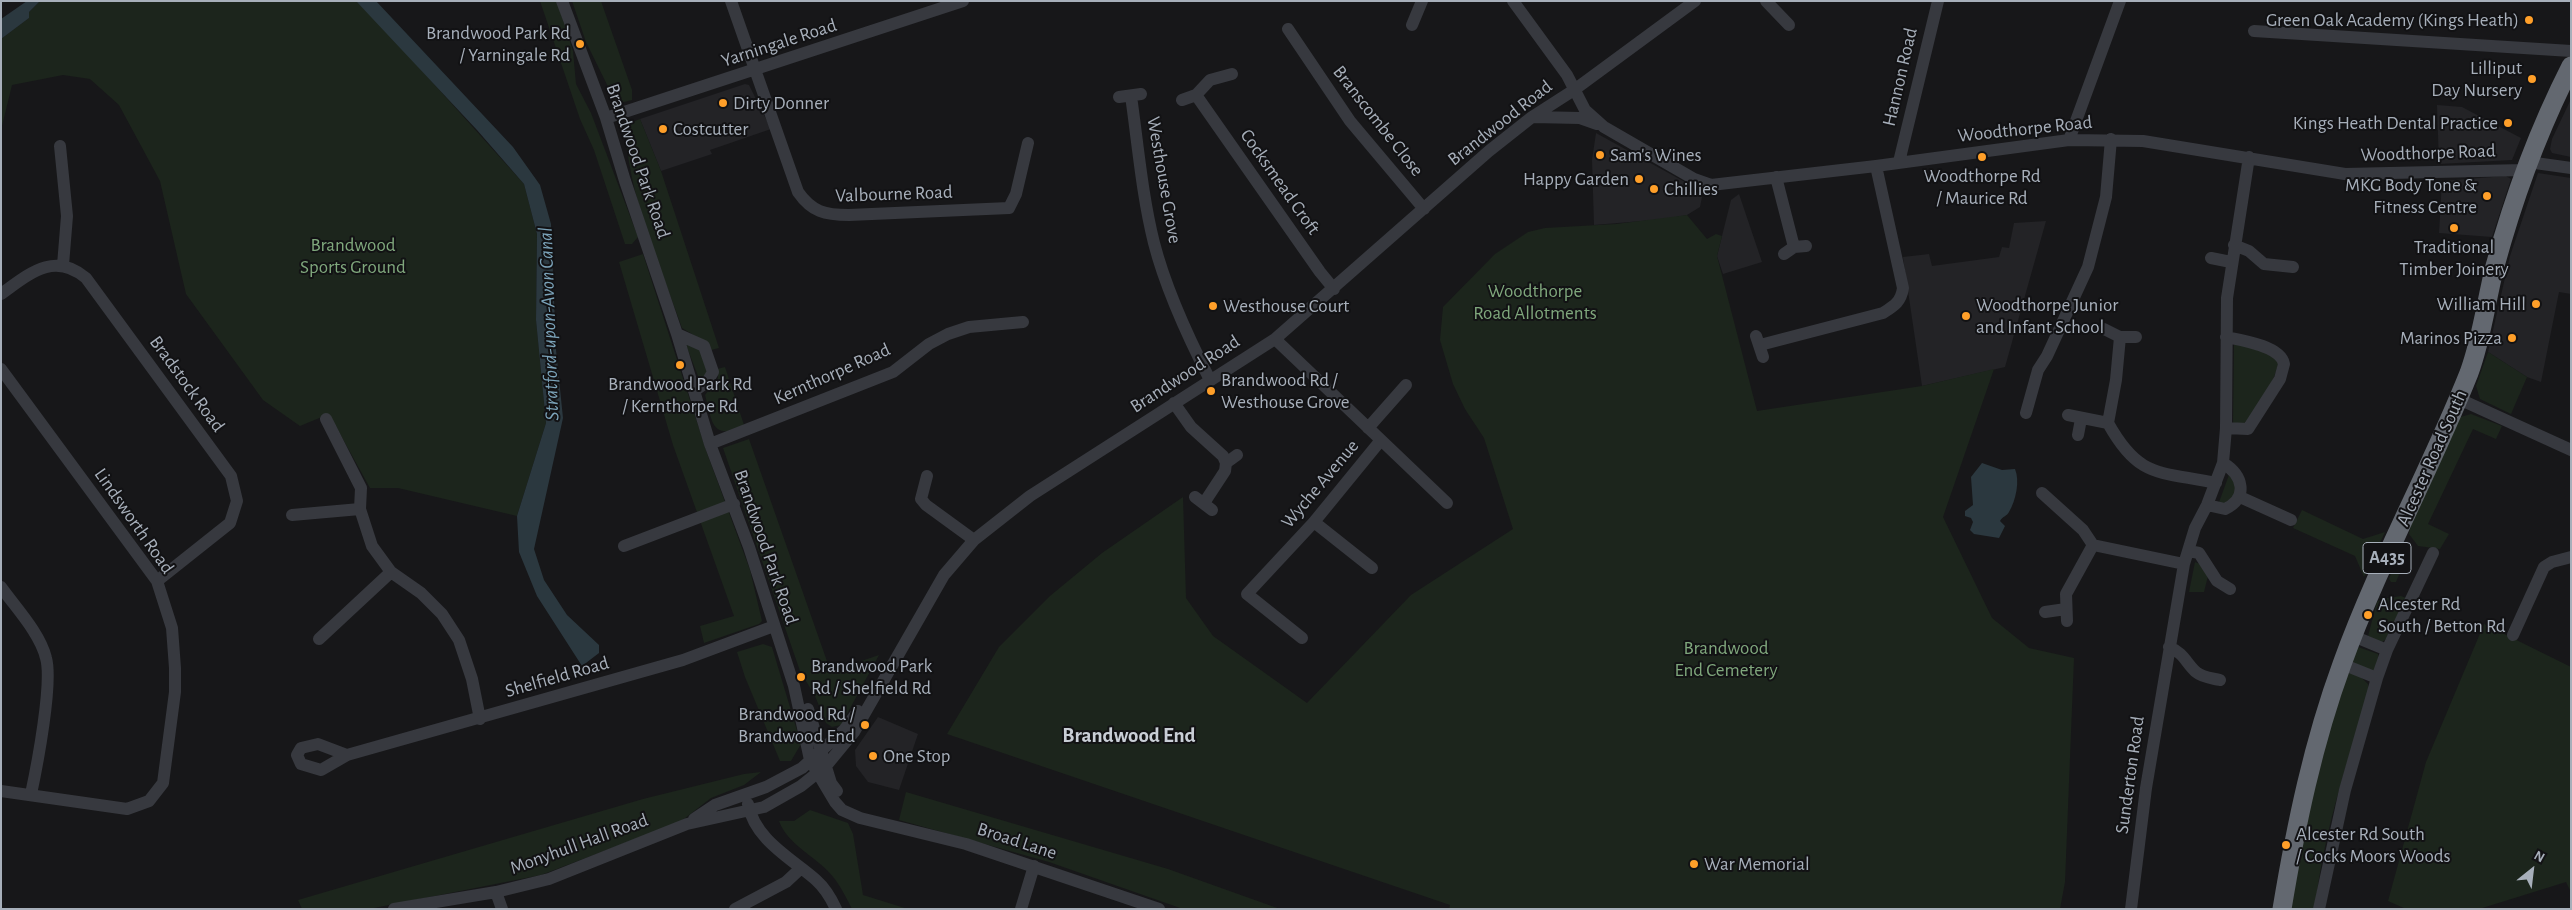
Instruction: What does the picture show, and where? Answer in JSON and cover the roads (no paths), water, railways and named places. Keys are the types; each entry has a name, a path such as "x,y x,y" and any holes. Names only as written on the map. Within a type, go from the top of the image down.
{"highway":[{"name":"Alcester Road South","path":"2282,909 2295,830 2317,737 2342,664 2459,399 2478,348 2495,267 2526,166 2540,128 2571,66"}],"street":[{"name":"Brandwood Park Road","path":"562,1 606,118 625,181 678,334 710,444 734,504 794,686 810,760"},
{"name":"Valbourne Road","path":"731,1 798,192 813,210 826,215 849,215 1009,208 1016,194 1028,143"},
{"name":"Yarningale Road","path":"606,118 756,71 964,1"},
{"path":"1412,25 1422,1"},
{"path":"1513,1 1567,75 1574,90"},
{"name":"Brandwood Road","path":"810,760 822,762 844,730 874,695 944,575 974,540 1030,496 1275,338 1334,289 1489,151 1532,117 1574,90 1695,1"},
{"path":"1766,1 1789,26"},
{"name":"Hannon Road","path":"1899,162 1938,1"},
{"path":"2069,140 2120,1"},
{"name":"Branscombe Close","path":"1288,29 1350,121 1424,209"},
{"path":"2254,31 2571,51"},
{"path":"1182,100 1196,95 1210,80 1232,74"},
{"name":"Woodthorpe Road","path":"1574,90 1585,110 1604,127"},
{"name":"Cocksmead Croft","path":"1196,95 1320,272 1334,289"},
{"name":"Westhouse Grove","path":"1130,96 1154,244 1190,340 1210,380"},
{"name":"Woodthorpe Road","path":"1532,117 1580,118 1604,127 1694,179 1712,185 1876,166 2069,140 2111,139 2177,146 2345,174 2526,166 2571,168"},
{"path":"2026,413 2038,370 2047,356 2088,267 2106,197 2111,139"},
{"path":"1,294 33,272 46,267 63,265 67,216 60,146"},
{"name":"Sunderton Road","path":"2131,909 2146,788 2184,564 2195,528 2207,506 2223,463 2226,428 2227,298 2231,262 2249,157"},
{"path":"1760,346 1883,313 1894,307 1902,298 1902,288 1876,166"},
{"path":"1776,177 1795,249"},
{"path":"2234,244 2249,251 2264,264 2293,267"},
{"path":"2211,258 2231,262"},
{"name":"Bradstock Road","path":"63,265 77,270 86,278 231,476 235,488 237,501 230,523 157,581"},
{"name":"Kernthorpe Road","path":"710,444 768,423 893,372 929,344 948,334 969,327 1023,322"},
{"path":"2104,330 2120,337 2136,337"},
{"path":"678,334 704,346 712,372 707,382 694,391"},
{"path":"2120,337 2116,380 2108,423 2118,442 2136,462 2152,471 2216,483"},
{"path":"2226,337 2258,344 2280,356 2284,364 2280,379 2248,429 2226,428"},
{"name":"Wyche Avenue","path":"1275,338 1381,440 1314,522 1247,594 1302,638"},
{"name":"Lindsworth Road","path":"1,369 157,581 172,628 175,668 175,692 164,774 159,791 149,801 127,809 1,791"},
{"path":"1368,428 1406,385"},
{"path":"2459,399 2571,450"},
{"path":"1174,403 1191,427 1222,456 1232,459 1204,503"},
{"path":"2078,435 2075,417 2108,423"},
{"path":"326,419 361,488 360,509 372,546 391,572 422,593 442,614 459,640 472,679 480,719"},
{"path":"1381,440 1447,503"},
{"path":"2207,506 2225,509 2240,497 2242,490 2237,475 2223,463"},
{"path":"927,476 920,499 974,540"},
{"path":"2042,493 2083,530 2093,545 2184,564"},
{"path":"2240,497 2291,520"},
{"path":"624,546 734,504"},
{"path":"292,515 360,509"},
{"path":"1314,522 1372,568"},
{"path":"2045,612 2067,615 2066,594 2093,545"},
{"path":"2188,551 2199,553 2217,581 2230,589"},
{"path":"2319,909 2345,790 2377,678 2387,650 2433,553"},
{"path":"2513,635 2544,567 2552,562 2571,557"},
{"path":"319,639 391,572"},
{"path":"1,587 35,635 46,658 46,698 31,794"},
{"name":"Shelfield Road","path":"347,755 480,719 683,660 774,626"},
{"path":"2353,636 2387,650"},
{"path":"2169,647 2183,655 2196,672 2220,680"},
{"path":"2342,664 2377,678"},
{"name":"Brandwood Park Road","path":"794,686 805,698 822,762"},
{"name":"Monyhull Hall Road","path":"687,824 716,805 786,778 810,760"},
{"path":"822,762 842,810"},
{"path":"822,762 831,783 847,806 860,818"},
{"name":"Monyhull Hall Road","path":"394,909 496,892 549,879 687,824 749,812 777,802 801,786 822,762"},
{"name":"Broad Lane","path":"801,786 818,790 833,805 860,818 966,844 1160,909"},
{"path":"746,795 749,812 764,837 800,869 817,880 829,895 836,909"},
{"path":"1021,909 1034,866"},
{"path":"735,909 786,882 800,869"},
{"path":"496,892 502,909"}],"water":[{"path":"27,1 40,1 29,12 29,18 1,39 1,19"},
{"name":"Stratford-upon-Avon Canal","path":"356,1 376,1 513,147 540,185 551,224 556,350 563,418 534,549 544,580 567,615 599,645 599,653 582,666 537,596 519,552 517,516 546,423 536,320 537,234 524,184 477,130"},
{"path":"1982,463 2002,470 2015,469 2017,485 2014,502 2009,512 2000,521 2005,526 1999,538 1974,534 1970,530 1973,522 1971,518 1965,516 1965,511 1973,505 1971,477"}],"place":[{"name":"Green Oak Academy (Kings Heath)","path":"2529,20"},
{"name":"Brandwood Park Rd / Yarningale Rd","path":"580,44"},
{"name":"Lilliput Day Nursery","path":"2532,79"},
{"name":"Dirty Donner","path":"723,103"},
{"name":"Kings Heath Dental Practice","path":"2508,123"},
{"name":"Costcutter","path":"663,129"},
{"name":"Sam's Wines","path":"1600,155"},
{"name":"Woodthorpe Rd / Maurice Rd","path":"1982,157"},
{"name":"Happy Garden","path":"1639,179"},
{"name":"Chillies","path":"1654,189"},
{"name":"MKG Body Tone & Fitness Centre","path":"2487,196"},
{"name":"Traditional Timber Joinery","path":"2454,228"},
{"name":"William Hill","path":"2536,304"},
{"name":"Westhouse Court","path":"1213,306"},
{"name":"Woodthorpe Junior and Infant School","path":"1966,316"},
{"name":"Marinos Pizza","path":"2512,338"},
{"name":"Brandwood Park Rd / Kernthorpe Rd","path":"680,365"},
{"name":"Brandwood Rd / Westhouse Grove","path":"1211,391"},
{"name":"Alcester Rd South / Betton Rd","path":"2368,615"},
{"name":"Brandwood Park Rd / Shelfield Rd","path":"801,677"},
{"name":"Brandwood Rd / Brandwood End","path":"865,725"},
{"name":"One Stop","path":"873,756"},
{"name":"Alcester Rd South / Cocks Moors Woods","path":"2286,845"},
{"name":"War Memorial","path":"1694,864"}],"district":[{"name":"Brandwood End","path":"1129,736"}],"park label":[{"name":"Brandwood Sports Ground","path":"353,256"},
{"name":"Woodthorpe Road Allotments","path":"1535,302"},
{"name":"Brandwood End Cemetery","path":"1726,659"}]}
